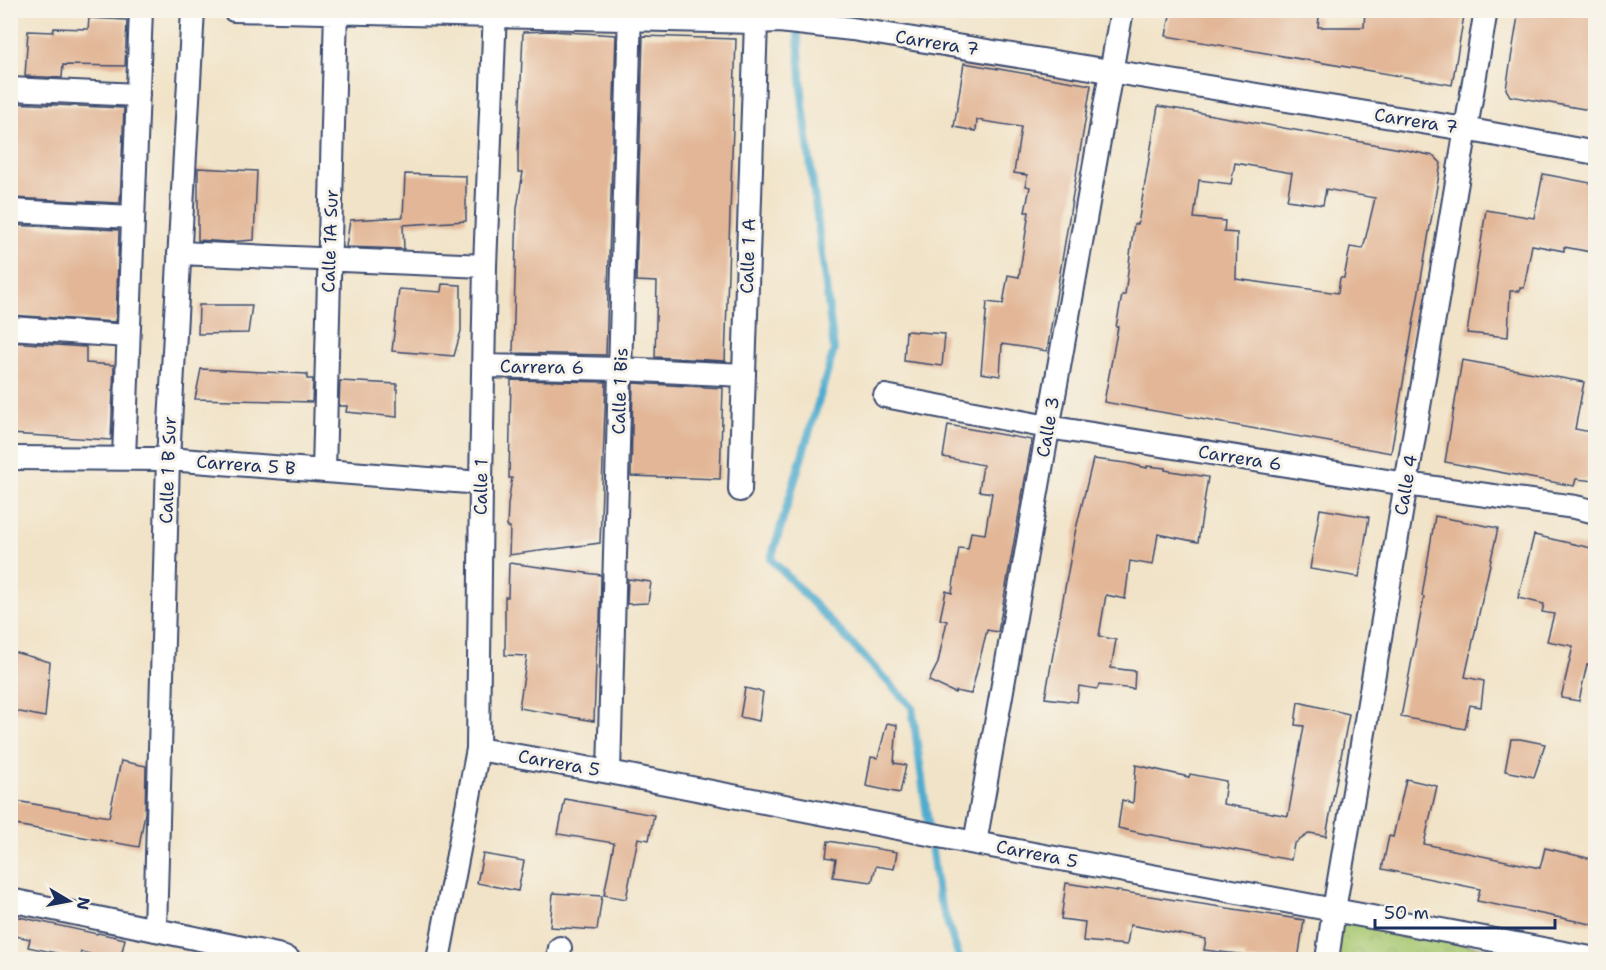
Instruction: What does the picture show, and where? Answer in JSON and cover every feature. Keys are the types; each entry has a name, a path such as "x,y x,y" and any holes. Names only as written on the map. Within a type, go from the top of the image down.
{"street":[{"path":"124,458 141,10"},
{"name":"Calle 1 B Sur","path":"155,930 168,459 193,10"},
{"name":"Carrera 7","path":"234,10 630,15 756,22 779,21 852,29 1465,129 1596,153"},
{"name":"Calle 3","path":"975,843 1122,10"},
{"name":"Calle 4","path":"1327,960 1486,10"},
{"name":"Calle 1A Sur","path":"324,471 336,12"},
{"name":"Calle 1","path":"438,960 478,749 485,266 495,13"},
{"name":"Calle 1 Bis","path":"609,772 630,15"},
{"name":"Calle 1 A","path":"740,490 756,22"},
{"path":"10,89 138,95"},
{"path":"10,212 133,217"},
{"path":"178,253 485,266"},
{"path":"10,328 128,336"},
{"name":"Carrera 6","path":"484,366 744,375"},
{"name":"Carrera 6","path":"885,396 1048,428 1596,512"},
{"name":"Carrera 5 B","path":"10,458 168,459 481,483"},
{"name":"Carrera 5","path":"478,749 1596,959"},
{"path":"10,900 277,955 289,960"}],"green space":[{"path":"1337,919 1544,960 1331,960"}],"building":[{"path":"1171,10 1309,10 1309,15 1319,17 1318,27 1364,27 1365,10 1465,10 1452,85 1166,36"},
{"path":"1519,10 1596,10 1596,111 1510,96 1506,89"},
{"path":"89,18 127,20 125,66 63,65 62,78 25,76 28,31 53,32 54,28 88,29"},
{"path":"550,31 616,35 606,355 513,353 517,208 523,172 518,172 518,154 523,32"},
{"path":"643,36 736,39 725,361 655,357 657,282 636,281"},
{"path":"964,63 1091,85 1047,351 1002,344 1000,376 981,373 987,302 1003,304 1008,275 1019,277 1029,212 1025,212 1030,187 1026,186 1027,175 1014,173 1021,127 977,120 976,131 954,127"},
{"path":"10,103 124,108 120,203 10,198"},
{"path":"1158,106 1434,156 1441,163 1391,453 1104,402 1122,295 1125,295 1134,224 1138,224","holes":["1235,163 1292,173 1287,200 1323,205 1326,189 1375,198 1363,249 1350,247 1344,278 1340,278 1338,293 1236,279 1237,233 1224,232 1225,221 1194,218 1199,180 1231,184"]},
{"path":"198,168 257,171 254,240 227,242 198,240"},
{"path":"405,174 466,176 466,221 403,225 404,249 346,247 350,220 403,217"},
{"path":"1543,174 1596,184 1596,253 1564,247 1564,251 1532,245 1524,288 1520,288 1520,291 1510,291 1508,337 1467,333 1486,210 1534,218"},
{"path":"10,225 119,230 116,322 10,315"},
{"path":"442,284 461,285 461,331 454,356 392,351 399,289 441,292"},
{"path":"199,305 252,305 248,333 198,334"},
{"path":"906,331 945,334 942,366 904,361"},
{"path":"10,342 86,347 86,363 114,365 111,440 10,434"},
{"path":"1462,360 1584,382 1575,429 1596,433 1596,481 1576,479 1574,486 1445,462"},
{"path":"201,369 307,374 307,379 313,379 312,402 195,399"},
{"path":"511,380 606,382 600,543 509,555 510,527 507,527 512,478 509,478"},
{"path":"340,381 397,384 397,417 346,412 347,406 339,406"},
{"path":"633,383 723,388 720,479 631,476"},
{"path":"948,425 1032,440 998,632 987,630 971,694 956,691 955,693 929,681 938,663 947,621 940,619 946,591 952,593 959,548 968,549 971,532 985,534 992,493 979,491 983,465 943,457"},
{"path":"1093,459 1147,468 1147,466 1165,468 1165,470 1208,477 1198,542 1158,534 1153,565 1130,561 1125,599 1106,595 1099,636 1116,640 1111,668 1135,671 1134,689 1099,685 1097,689 1079,686 1077,702 1045,698 1075,533"},
{"path":"1320,509 1369,517 1359,577 1310,569"},
{"path":"1435,516 1498,528 1465,677 1484,681 1481,707 1470,705 1465,729 1401,717 1424,597 1422,596"},
{"path":"1534,535 1596,549 1596,666 1587,664 1579,701 1561,698 1573,646 1547,641 1554,614 1542,612 1544,604 1518,598"},
{"path":"509,563 601,575 594,721 519,708 527,656 505,655 505,597 508,597"},
{"path":"628,579 651,582 648,603 627,604"},
{"path":"10,651 50,662 45,717 10,710"},
{"path":"745,688 763,692 759,721 740,717"},
{"path":"1298,702 1349,714 1326,836 1310,833 1294,844 1291,860 1118,828 1122,800 1133,803 1136,765 1189,777 1190,774 1226,781 1223,804 1288,816 1304,726 1295,725"},
{"path":"887,723 897,725 894,763 906,765 900,793 866,786 871,757 878,758"},
{"path":"1511,739 1545,744 1534,777 1505,771"},
{"path":"121,761 146,766 145,813 139,847 10,824 10,800 109,817"},
{"path":"1406,779 1437,786 1424,844 1540,868 1545,848 1596,860 1596,925 1477,901 1480,889 1382,869 1389,836 1393,837"},
{"path":"565,799 654,815 649,840 638,838 626,899 604,895 614,843 558,834"},
{"path":"828,841 897,852 894,869 876,866 872,882 833,877 836,859 826,857"},
{"path":"483,854 524,861 518,891 477,883"},
{"path":"1066,883 1304,920 1298,960 1245,960 1246,955 1204,950 1206,939 1130,925 1127,945 1083,941 1085,922 1061,919"},
{"path":"553,893 602,896 597,930 550,927"},
{"path":"10,915 125,939 120,960 81,952 79,958 28,947 30,939 10,935"}],"waterway":[{"path":"796,10 803,105 834,350 771,559 912,707 938,895 960,960"}]}
